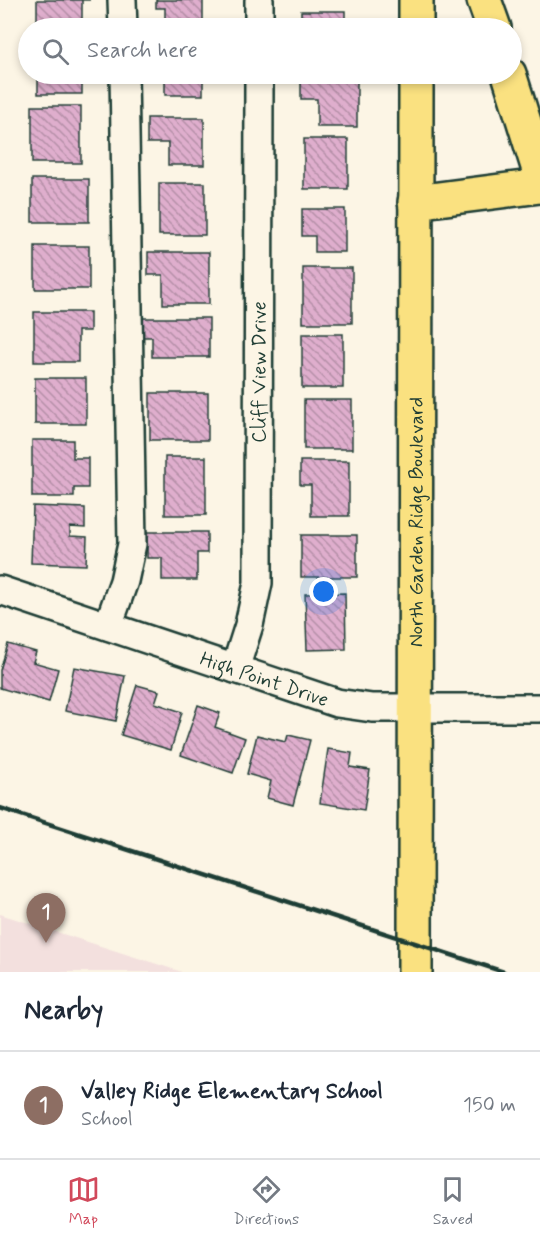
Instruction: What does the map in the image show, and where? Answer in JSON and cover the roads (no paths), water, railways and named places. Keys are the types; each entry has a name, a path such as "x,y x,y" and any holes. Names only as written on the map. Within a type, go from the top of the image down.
{"main road":[{"path":"416,0 416,18"},
{"path":"484,0 490,18"},
{"name":"North Garden Ridge Boulevard","path":"416,84 416,972"},
{"path":"512,84 540,173"},
{"path":"415,202 540,186"}],"street":[{"path":"122,0 123,18"},
{"path":"259,18 260,0"},
{"path":"108,627 124,581 132,544 124,84"},
{"name":"Cliff View Drive","path":"236,669 249,626 258,583 259,84"},
{"name":"High Point Drive","path":"0,590 337,703 372,708 540,708"}],"railway":[{"path":"0,808 504,972"}],"place":[{"name":"Valley Ridge Elementary School","path":"46,943"}]}
